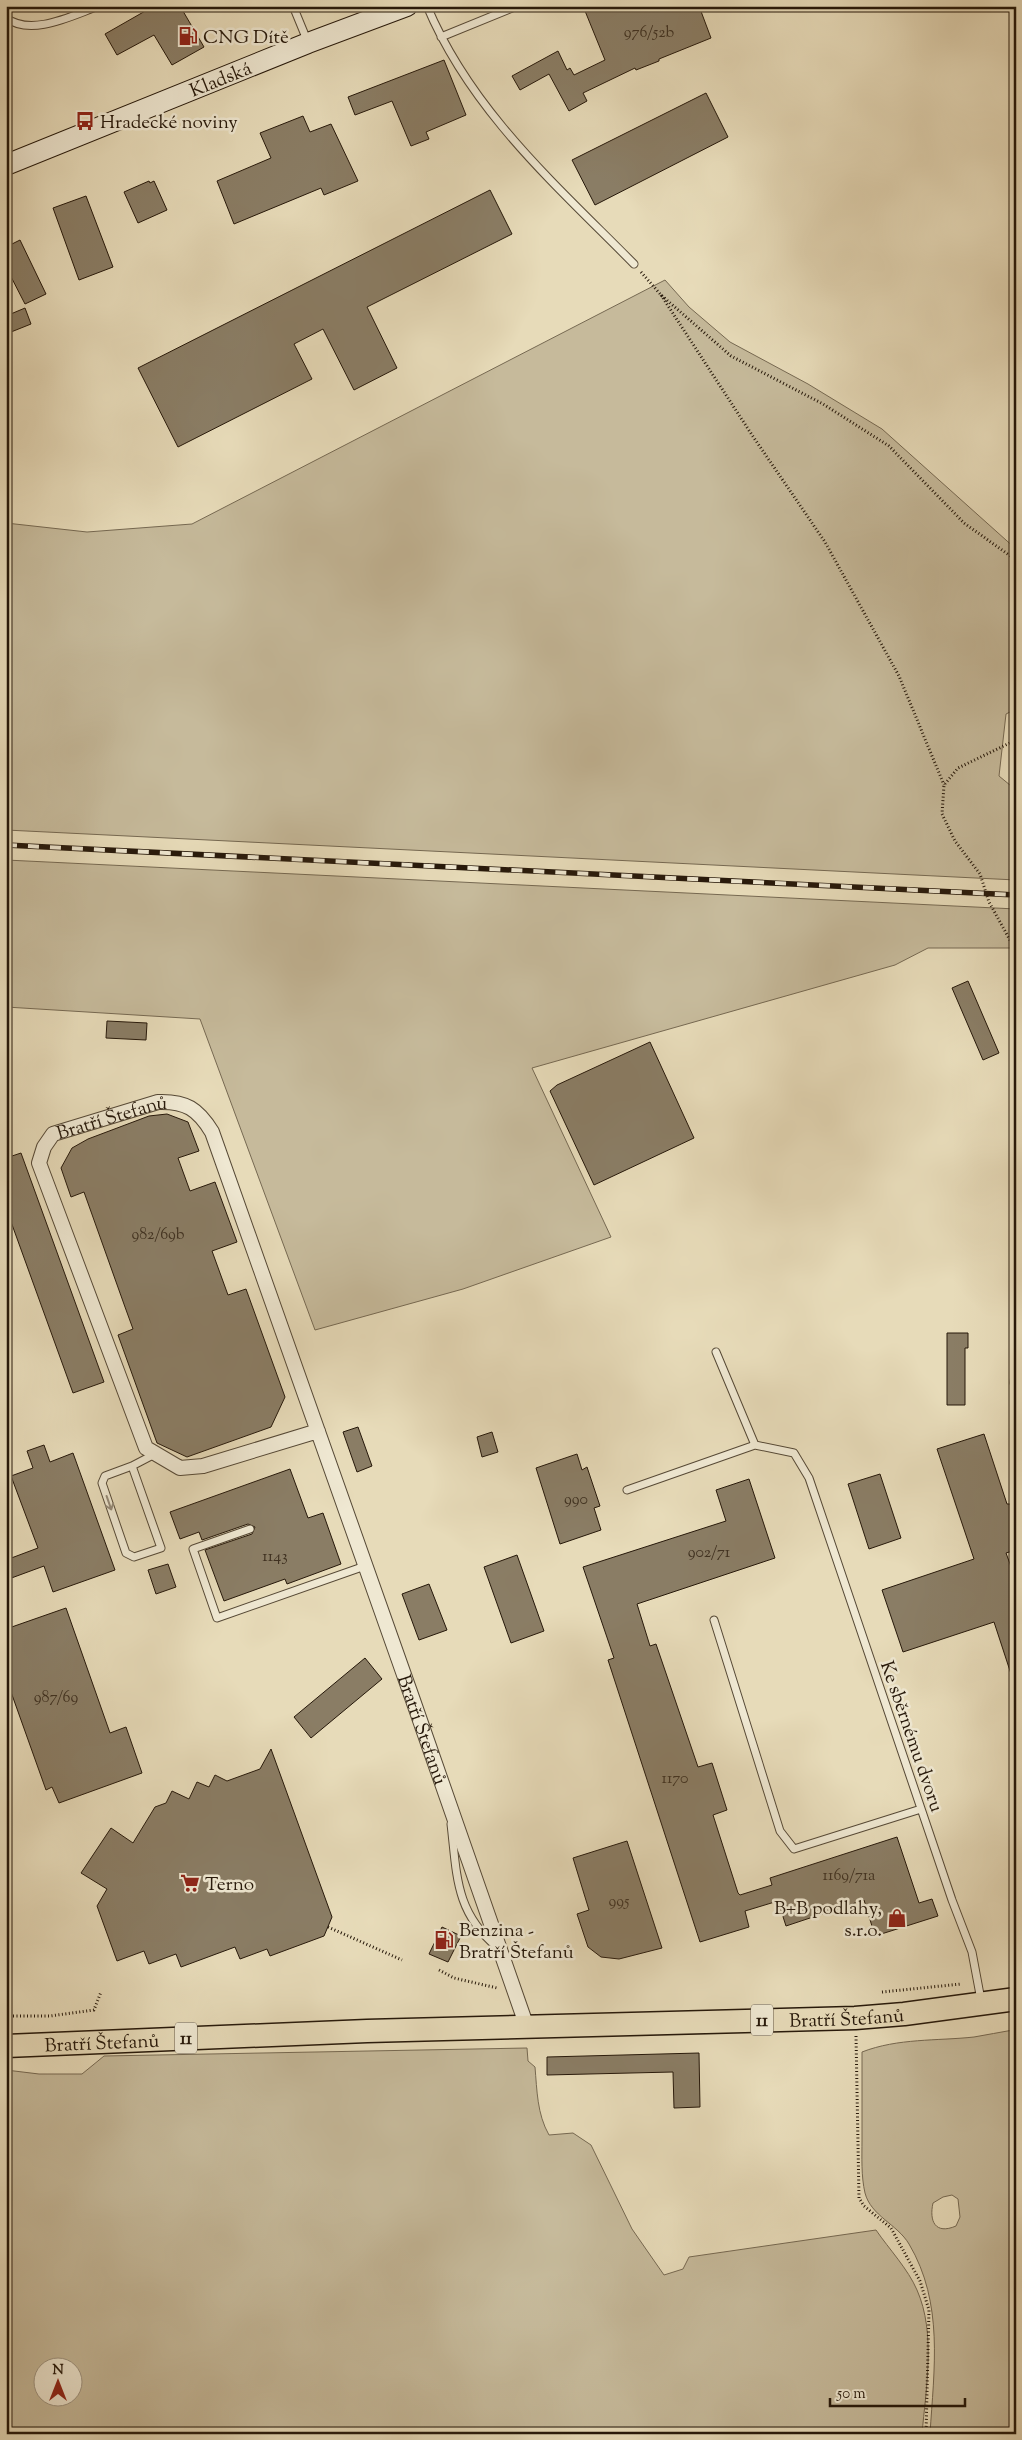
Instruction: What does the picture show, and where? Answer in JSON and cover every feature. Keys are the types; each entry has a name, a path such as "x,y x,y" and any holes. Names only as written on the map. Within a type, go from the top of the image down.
{"main road":[{"name":"Kladská","path":"6,165 308,43 407,6"},
{"name":"Bratří Štefanů","path":"6,2046 527,2027 855,2018 982,2005 1016,1999"}],"street":[{"name":"Bratří Štefanů","path":"318,1430 203,1466 180,1468 146,1448 39,1163 44,1147 53,1134 158,1102 187,1105 203,1116 212,1132 318,1430 527,2027"}],"lane":[{"path":"6,18 12,22 25,25 45,24 99,6"},
{"path":"293,6 308,43"},
{"path":"427,6 441,37 467,82 511,139 634,264"},
{"path":"441,37 518,6"},
{"path":"627,1490 755,1445 716,1352"},
{"path":"1014,1383 1016,1364"},
{"name":"Ke sběrnému dvoru","path":"755,1445 794,1453 809,1478 921,1809 972,1952 982,2005"},
{"path":"132,1466 161,1548 134,1557 126,1553 102,1483 105,1476 132,1466 155,1454"},
{"path":"250,1529 193,1549 217,1618 365,1566"},
{"path":"714,1620 780,1830 794,1849 921,1809"}],"path":[{"path":"634,264 661,295 731,356 823,404 889,446 964,523 1016,560"},
{"path":"661,295 752,436 825,542 898,676 944,785 942,814 955,841 980,874 989,902 1016,951"},
{"path":"944,785 958,768 1016,740"},
{"path":"328,1927 402,1960"},
{"path":"439,1970 454,1978 496,1988 513,1986"},
{"path":"6,2016 50,2016 94,2010 101,1992"},
{"path":"855,2018 859,2198 864,2206 891,2228 920,2282 929,2310 926,2434"}],"shaded area":[{"path":"665,280 689,307 730,342 808,384 882,429 1016,549 1016,709 1006,714 999,776 1016,790 1016,880 6,830 6,523 87,532 192,524"},
{"path":"6,860 1016,909 1016,948 928,948 895,965 532,1068 611,1237 463,1289 315,1330 200,1019 6,1007"},
{"path":"1016,2031 1016,2434 930,2434 934,2337 928,2289 920,2266 909,2244 898,2231 878,2214 868,2201 865,2193 862,2166 862,2052 889,2044 974,2037","holes":["952,2195 958,2199 960,2217 956,2226 943,2229 935,2225 932,2215 933,2203 943,2197"]},
{"path":"527,2048 528,2061 535,2067 540,2110 549,2135 573,2133 591,2145 632,2229 664,2275 683,2269 689,2257 876,2230 909,2274 923,2307 928,2342 928,2361 922,2434 6,2434 6,2070 39,2074 82,2074 104,2056"}],"building":[{"path":"154,6 180,6 204,47 172,65 154,35 117,55 105,34"},
{"path":"583,6 699,6 711,38 659,59 659,61 636,70 635,68 583,93 587,101 569,111 549,74 520,90 512,76 558,51 567,70 570,68 574,75 605,60"},
{"path":"444,60 466,115 426,132 429,139 411,146 392,101 355,115 348,97"},
{"path":"706,93 728,137 595,205 572,160"},
{"path":"303,116 310,132 331,124 358,181 324,195 321,188 234,224 217,181 271,158 260,133"},
{"path":"149,181 150,183 154,181 167,210 138,223 124,192"},
{"path":"490,190 512,234 367,307 397,368 354,390 323,329 294,344 312,379 178,447 138,368"},
{"path":"86,196 113,267 79,280 53,208"},
{"path":"20,240 46,294 25,304 6,267 6,247"},
{"path":"25,308 31,324 6,334 6,316"},
{"path":"968,981 999,1053 983,1060 952,988"},
{"path":"107,1021 147,1023 146,1040 106,1038"},
{"path":"650,1042 694,1138 594,1185 550,1091 557,1085"},
{"path":"167,1114 188,1122 199,1151 178,1158 190,1191 215,1182 237,1242 212,1251 228,1295 246,1289 285,1397 271,1427 187,1457 157,1443 118,1335 133,1329 84,1192 71,1197 61,1168 72,1148 88,1139 149,1116"},
{"path":"21,1153 104,1382 73,1393 6,1208 6,1158"},
{"path":"947,1333 968,1333 968,1348 965,1348 965,1405 947,1405"},
{"path":"358,1427 372,1466 357,1472 343,1432"},
{"path":"492,1432 498,1452 482,1457 477,1437"},
{"path":"984,1434 1007,1504 1010,1504 1016,1521 1016,1550 1006,1553 1016,1580 1016,1679 1013,1680 994,1622 903,1652 882,1590 974,1559 937,1449"},
{"path":"44,1445 50,1462 73,1453 115,1570 53,1592 44,1566 6,1580 6,1560 38,1548 11,1476 33,1468 27,1451"},
{"path":"577,1454 582,1470 587,1467 600,1506 594,1508 601,1530 560,1544 536,1468"},
{"path":"290,1469 308,1518 323,1513 341,1564 287,1584 285,1579 224,1601 205,1550 252,1534 255,1527 248,1524 202,1540 199,1532 180,1539 170,1512"},
{"path":"880,1474 901,1538 869,1549 848,1484"},
{"path":"749,1479 775,1558 637,1604 650,1646 656,1644 698,1767 712,1763 727,1810 713,1815 738,1893 740,1895 772,1885 770,1878 897,1837 919,1903 932,1899 938,1916 875,1936 864,1900 786,1926 778,1901 745,1911 749,1927 700,1942 608,1660 614,1658 583,1567 726,1521 716,1490"},
{"path":"517,1555 544,1631 511,1643 484,1567"},
{"path":"168,1564 176,1587 156,1594 148,1570"},
{"path":"429,1584 447,1630 419,1640 402,1594"},
{"path":"66,1608 110,1733 126,1727 142,1773 59,1803 52,1787 46,1790 6,1678 6,1629"},
{"path":"365,1658 382,1679 311,1738 294,1717"},
{"path":"271,1749 332,1917 324,1936 270,1956 267,1949 240,1959 235,1947 181,1967 176,1954 149,1964 144,1951 117,1961 97,1906 107,1889 81,1873 111,1828 133,1843 155,1807 166,1803 172,1791 189,1799 197,1782 209,1787 215,1775 227,1781 260,1769"},
{"path":"627,1841 662,1948 619,1959 601,1957 588,1947 577,1914 589,1910 573,1858"},
{"path":"442,1927 461,1936 448,1962 429,1954"},
{"path":"699,2053 700,2107 674,2108 673,2072 547,2075 547,2057"}],"railway":[{"path":"6,845 1016,895"}],"place":[{"name":"CNG Dítě","path":"188,36"},
{"name":"Hradecké noviny","path":"85,121"},
{"name":"Terno","path":"190,1883"},
{"name":"B+B podlahy, s.r.o.","path":"897,1918"},
{"name":"Benzina - Bratří Štefanů","path":"444,1940"}]}
